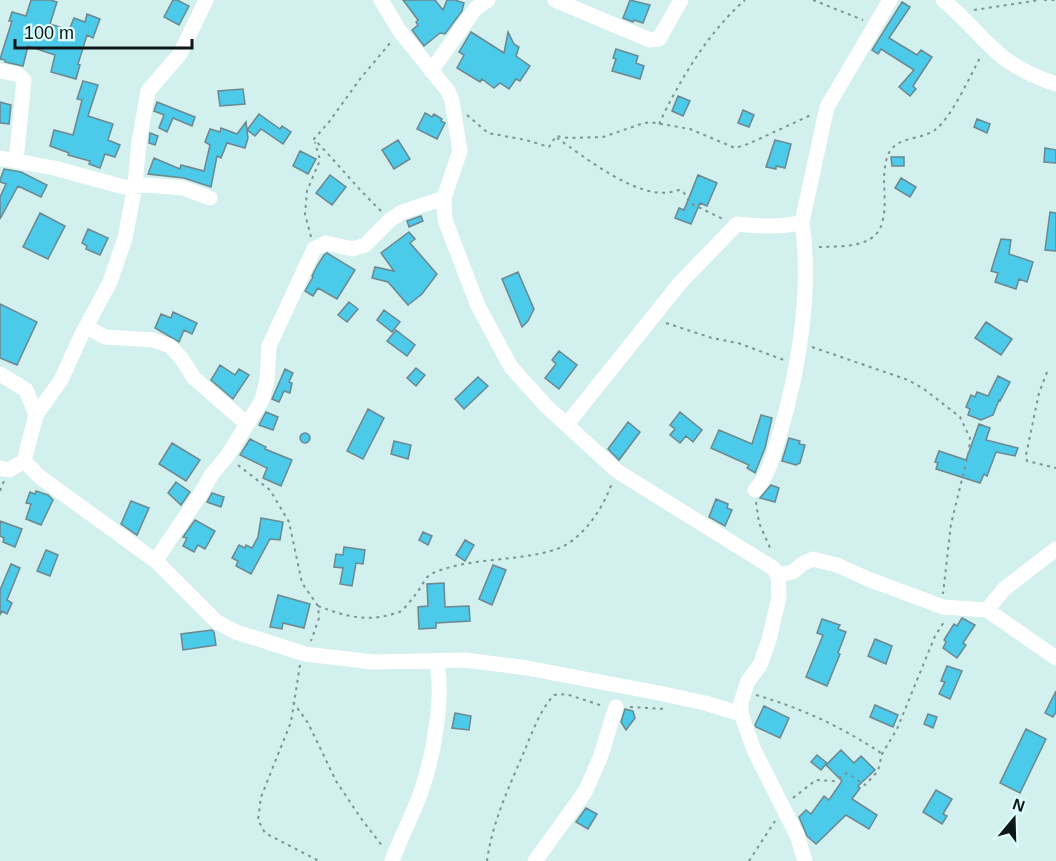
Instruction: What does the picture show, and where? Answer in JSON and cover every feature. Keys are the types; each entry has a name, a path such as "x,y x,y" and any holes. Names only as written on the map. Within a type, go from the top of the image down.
{"street":[{"path":"0,468 9,470 24,461 36,415 61,380 110,282 125,238 135,186 139,142 148,91 180,54 206,0"},
{"path":"381,0 399,30 448,92 452,101 460,151 444,198 445,220 478,306 491,332 511,367 546,406 617,471 776,572 793,572 802,564 813,559 837,565 942,606 987,610 1056,658"},
{"path":"555,0 650,40 659,39 681,0"},
{"path":"755,490 763,481 772,461 787,411 801,344 806,250 802,222 827,107 890,0"},
{"path":"943,0 960,13 1005,58 1031,75 1056,84"},
{"path":"431,71 480,3"},
{"path":"0,71 18,74 24,80 16,161"},
{"path":"0,158 54,168 124,187 157,185 183,188 210,198"},
{"path":"157,562 160,554 212,474 228,455 262,400 267,381 269,346 314,249 326,243 353,249 365,245 390,220 402,212 444,198"},
{"path":"567,424 680,283 737,224 767,226 802,222"},
{"path":"87,327 105,337 153,340 170,346 194,378 247,424"},
{"path":"0,374 26,390 36,415"},
{"path":"24,461 39,477 157,562 217,622 236,632 305,654 373,662 465,660 527,668 694,701 741,714"},
{"path":"987,610 1004,589 1056,549"},
{"path":"776,572 779,597 769,640 760,665 748,681 741,702 741,714 754,750 797,835 805,861"},
{"path":"392,860 427,773 440,705 441,677 436,662"},
{"path":"535,861 585,792 600,758 616,707"}],"path":[{"path":"659,124 676,87 733,11 745,0"},
{"path":"813,0 874,27"},
{"path":"960,13 1042,0 1056,0"},
{"path":"314,139 399,30"},
{"path":"806,250 863,243 878,233 884,219 885,160 891,149 900,141 924,135 942,123 988,43"},
{"path":"452,101 488,133 549,147 556,136"},
{"path":"556,136 603,137 641,124 659,124 690,129 735,148 827,107"},
{"path":"556,136 617,180 659,194 668,194 678,190 690,203 737,224"},
{"path":"314,139 390,220"},
{"path":"314,139 320,160 307,190 305,214 314,249"},
{"path":"653,316 712,338 738,343 797,365"},
{"path":"749,861 772,829 782,806 816,780 834,781 847,773 865,785 878,771 882,754 897,729 935,636 948,616 942,606 951,524 969,451 970,438 960,417 924,388 908,380 801,344"},
{"path":"1047,372 1039,393 1026,455 1027,461 1056,468"},
{"path":"228,455 243,470 270,490 289,522 302,583 318,606 319,618 316,630 298,670 291,722 261,797 258,820 265,833 319,861"},
{"path":"318,606 344,615 373,620 400,612 430,574 454,566 556,550 575,537 591,521 606,500 617,471"},
{"path":"755,490 759,523 769,542 776,572"},
{"path":"745,691 809,712 841,728 882,754"},
{"path":"487,861 489,842 499,811 535,726 554,695 567,694 607,708 673,709"},
{"path":"293,702 308,723 336,781 392,860"}],"building":[{"path":"31,0 57,2 50,24 69,30 74,18 85,22 87,14 100,19 93,38 87,35 76,79 51,72 55,55 28,46 23,66 0,59 12,21 9,21 12,12 26,16"},
{"path":"173,0 189,6 179,25 164,17"},
{"path":"403,0 435,0 443,10 447,0 464,3 462,11 445,34 440,33 424,46 412,30 418,25 416,22 418,20"},
{"path":"630,0 650,5 643,23 623,18"},
{"path":"902,2 910,7 889,38 917,55 921,50 932,57 913,86 916,89 910,96 899,87 914,70 881,49 878,54 872,50"},
{"path":"471,32 504,53 508,32 514,44 519,47 516,56 530,66 520,81 516,79 509,89 500,83 494,88 482,79 480,82 457,68 464,55 459,52"},
{"path":"616,49 638,56 636,63 644,66 640,79 612,71"},
{"path":"83,81 98,85 88,116 113,124 108,140 120,145 115,157 105,154 100,168 89,164 90,161 68,155 69,153 50,146 54,130 73,135 82,100 77,99"},
{"path":"243,89 245,104 220,106 218,91"},
{"path":"678,96 690,101 683,116 672,111"},
{"path":"0,102 11,105 9,124 0,123"},
{"path":"157,102 195,117 192,126 173,118 167,132 159,128 164,115 154,111"},
{"path":"743,110 754,115 749,127 738,123"},
{"path":"425,113 432,117 434,114 445,123 437,139 417,129"},
{"path":"259,114 280,129 282,126 291,132 283,144 261,129 255,136 247,130"},
{"path":"977,119 990,124 987,133 974,127"},
{"path":"246,122 248,138 245,148 227,143 221,158 217,156 211,187 184,178 148,174 154,158 180,169 181,165 204,171 210,145 205,142 210,129 220,132 221,128 237,134"},
{"path":"150,133 158,136 155,145 149,143"},
{"path":"398,140 410,159 394,169 382,150"},
{"path":"775,140 791,144 785,168 766,167"},
{"path":"1045,148 1056,150 1056,163 1044,162"},
{"path":"300,151 316,159 308,174 293,166"},
{"path":"891,157 904,157 904,166 892,166"},
{"path":"4,169 21,172 47,185 41,197 18,186 0,219 0,197 6,184 0,182"},
{"path":"330,175 346,187 332,205 316,193"},
{"path":"698,175 717,183 707,206 700,203 691,224 675,218 679,208 684,210"},
{"path":"901,178 916,187 910,197 895,188"},
{"path":"1050,212 1056,213 1056,251 1045,250"},
{"path":"40,213 65,226 48,259 23,247"},
{"path":"421,216 423,221 409,227 407,221"},
{"path":"88,229 108,238 100,255 86,249 87,246 82,243"},
{"path":"409,232 415,239 410,243 437,274 422,294 408,305 388,282 372,278 375,267 394,271 381,253"},
{"path":"1001,239 1011,240 1009,254 1033,262 1027,282 1019,279 1016,289 995,282 998,273 991,271"},
{"path":"327,253 355,270 337,299 318,288 313,296 305,291 317,266"},
{"path":"518,272 534,309 522,327 502,279"},
{"path":"349,302 358,309 347,322 338,315"},
{"path":"0,304 37,322 17,365 0,358"},
{"path":"384,310 400,322 392,332 377,320"},
{"path":"173,312 197,323 192,334 184,330 179,342 155,328 161,314 171,318"},
{"path":"986,322 1012,339 1001,355 975,338"},
{"path":"396,330 415,345 407,356 387,341"},
{"path":"559,351 577,365 559,389 545,378 556,364 552,360"},
{"path":"220,365 235,375 239,369 249,375 233,399 211,380"},
{"path":"416,368 425,375 416,386 407,378"},
{"path":"285,369 293,373 289,382 292,383 290,393 284,391 279,402 272,399"},
{"path":"998,376 1010,382 993,415 981,420 968,415 970,409 966,407 971,395 975,397 977,392 988,396"},
{"path":"478,377 488,386 464,409 455,399"},
{"path":"368,409 384,418 363,459 347,451"},
{"path":"266,412 278,417 273,430 259,425"},
{"path":"680,412 702,430 693,442 686,436 680,443 670,435 675,429 670,425"},
{"path":"761,415 772,418 765,448 755,473 747,468 749,465 711,448 719,430 752,444"},
{"path":"628,422 640,432 619,460 608,449"},
{"path":"979,424 990,428 986,440 1018,448 1015,456 996,452 987,476 984,474 980,483 936,469 938,463 935,462 939,451 966,460"},
{"path":"305,433 310,438 305,443 300,438"},
{"path":"789,438 805,445 800,463 796,465 782,461"},
{"path":"250,439 266,447 265,449 292,460 281,486 263,478 267,468 240,455"},
{"path":"394,441 411,445 408,459 391,454"},
{"path":"172,443 200,460 186,481 159,464"},
{"path":"176,482 190,492 181,505 168,493"},
{"path":"771,485 779,488 775,502 760,498"},
{"path":"36,491 48,495 53,500 41,525 26,519 31,504 26,503 30,492 35,494"},
{"path":"212,493 224,497 221,507 207,502"},
{"path":"716,499 728,504 727,508 732,510 725,526 709,517"},
{"path":"131,501 149,508 137,535 121,524"},
{"path":"261,518 283,522 280,540 270,539 251,574 236,566 238,561 232,558 239,545 252,548 258,537"},
{"path":"195,520 215,531 205,549 198,545 194,552 183,546 187,538 183,537"},
{"path":"0,521 22,529 15,547 3,542 4,538 0,536"},
{"path":"423,532 432,536 428,545 419,540"},
{"path":"465,540 474,545 465,561 456,555"},
{"path":"344,547 365,550 363,564 356,563 352,586 340,584 343,568 334,567 336,554 343,555"},
{"path":"46,550 58,555 50,576 37,571"},
{"path":"11,564 20,568 7,600 12,603 7,614 2,611 0,615 0,590"},
{"path":"493,565 506,570 492,605 479,599"},
{"path":"444,583 445,607 469,606 470,621 436,623 436,628 419,629 418,607 428,606 427,584"},
{"path":"278,595 310,604 304,628 283,623 282,629 270,627"},
{"path":"962,618 975,625 963,643 966,645 957,658 943,648 946,642 944,640 954,624 957,626"},
{"path":"822,619 840,625 838,629 846,632 827,686 806,677 823,635 817,633"},
{"path":"212,630 216,645 183,650 181,634"},
{"path":"875,639 892,646 886,664 868,656"},
{"path":"947,666 962,671 950,699 939,694 945,682 941,681"},
{"path":"1056,691 1056,712 1053,717 1045,713"},
{"path":"875,705 898,715 893,727 870,717"},
{"path":"764,706 789,718 780,738 755,725"},
{"path":"625,709 633,711 635,718 626,730 621,722"},
{"path":"455,713 471,716 469,730 452,728"},
{"path":"928,714 937,717 933,728 924,724"},
{"path":"1026,729 1046,739 1020,793 1000,783"},
{"path":"841,750 854,763 861,756 875,770 858,786 860,788 852,799 877,815 869,829 846,815 816,844 807,836 799,817 806,810 811,814 824,796 829,800 842,781 826,765"},
{"path":"817,755 827,763 821,770 811,762"},
{"path":"936,790 952,799 943,814 947,816 942,824 923,812"},
{"path":"586,808 597,814 588,829 576,822"}]}
